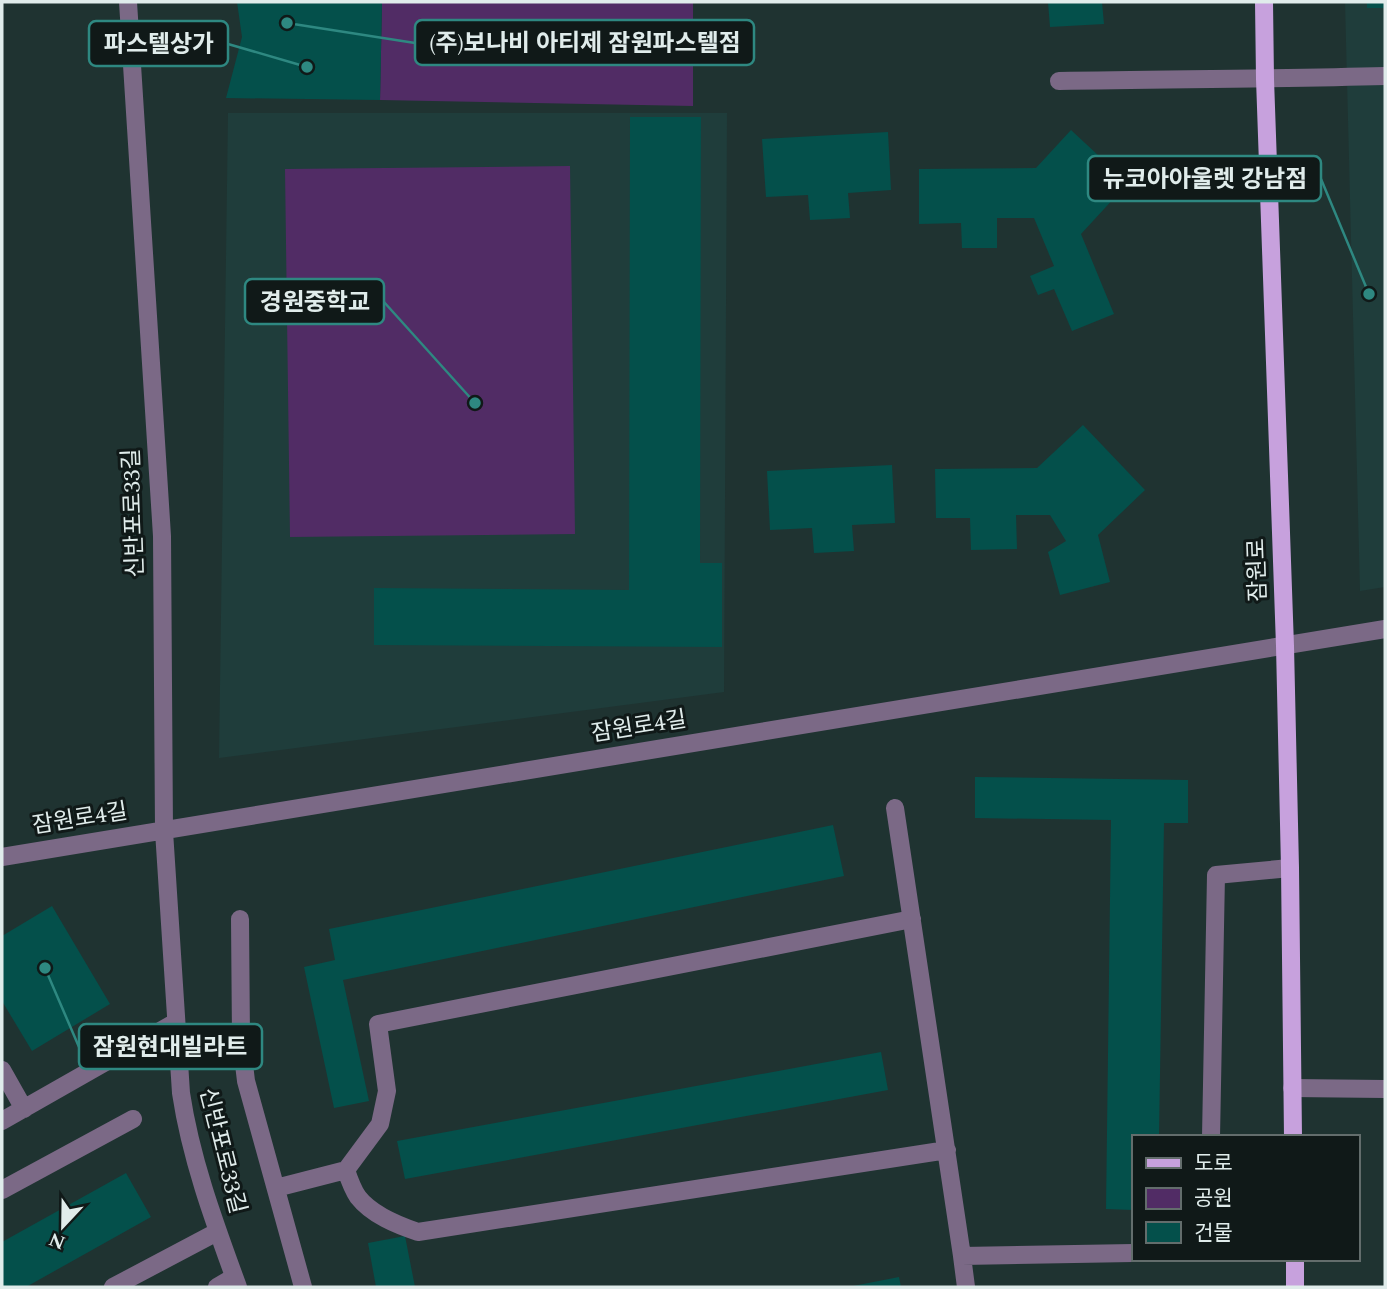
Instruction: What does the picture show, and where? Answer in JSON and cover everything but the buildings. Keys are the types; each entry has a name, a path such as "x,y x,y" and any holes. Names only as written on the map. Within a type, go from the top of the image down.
{"main road":[{"name":"잠원로","path":"1264,2 1285,646 1293,1135"},
{"path":"1295,1261 1295,1287"}],"street":[{"name":"신반포로33길","path":"128,2 162,536 164,831 181,1093 186,1124 217,1232 236,1282"},
{"path":"1059,81 1385,76"},
{"name":"잠원로4길","path":"2,857 1385,629"},
{"path":"895,808 966,1287"},
{"path":"1210,1135 1216,875 1290,868"},
{"path":"240,919 241,1038 246,1081 303,1287"},
{"path":"276,1188 345,1170 380,1124 387,1091 378,1024 912,919"},
{"path":"2,1121 176,1022"},
{"path":"2,1070 24,1109"},
{"path":"1292,1088 1385,1089"},
{"path":"2,1189 133,1119"},
{"path":"345,1170 358,1196 372,1209 396,1225 418,1232 947,1150"},
{"path":"113,1287 217,1232"},
{"path":"962,1256 1132,1254"},
{"path":"217,1287 236,1282"}],"shaded area":[{"path":"1345,2 1385,2 1385,587 1360,591"},
{"path":"228,113 727,113 724,692 219,758"}],"green space":[{"path":"382,2 693,2 693,106 380,100"},
{"path":"570,166 575,534 290,537 285,169"}],"place":[{"name":"(주)보나비 아티제 잠원파스텔점","path":"287,23"},
{"name":"파스텔상가","path":"307,67"},
{"name":"뉴코아아울렛 강남점","path":"1369,294"},
{"name":"경원중학교","path":"475,403"},
{"name":"잠원현대빌라트","path":"45,968"}]}
